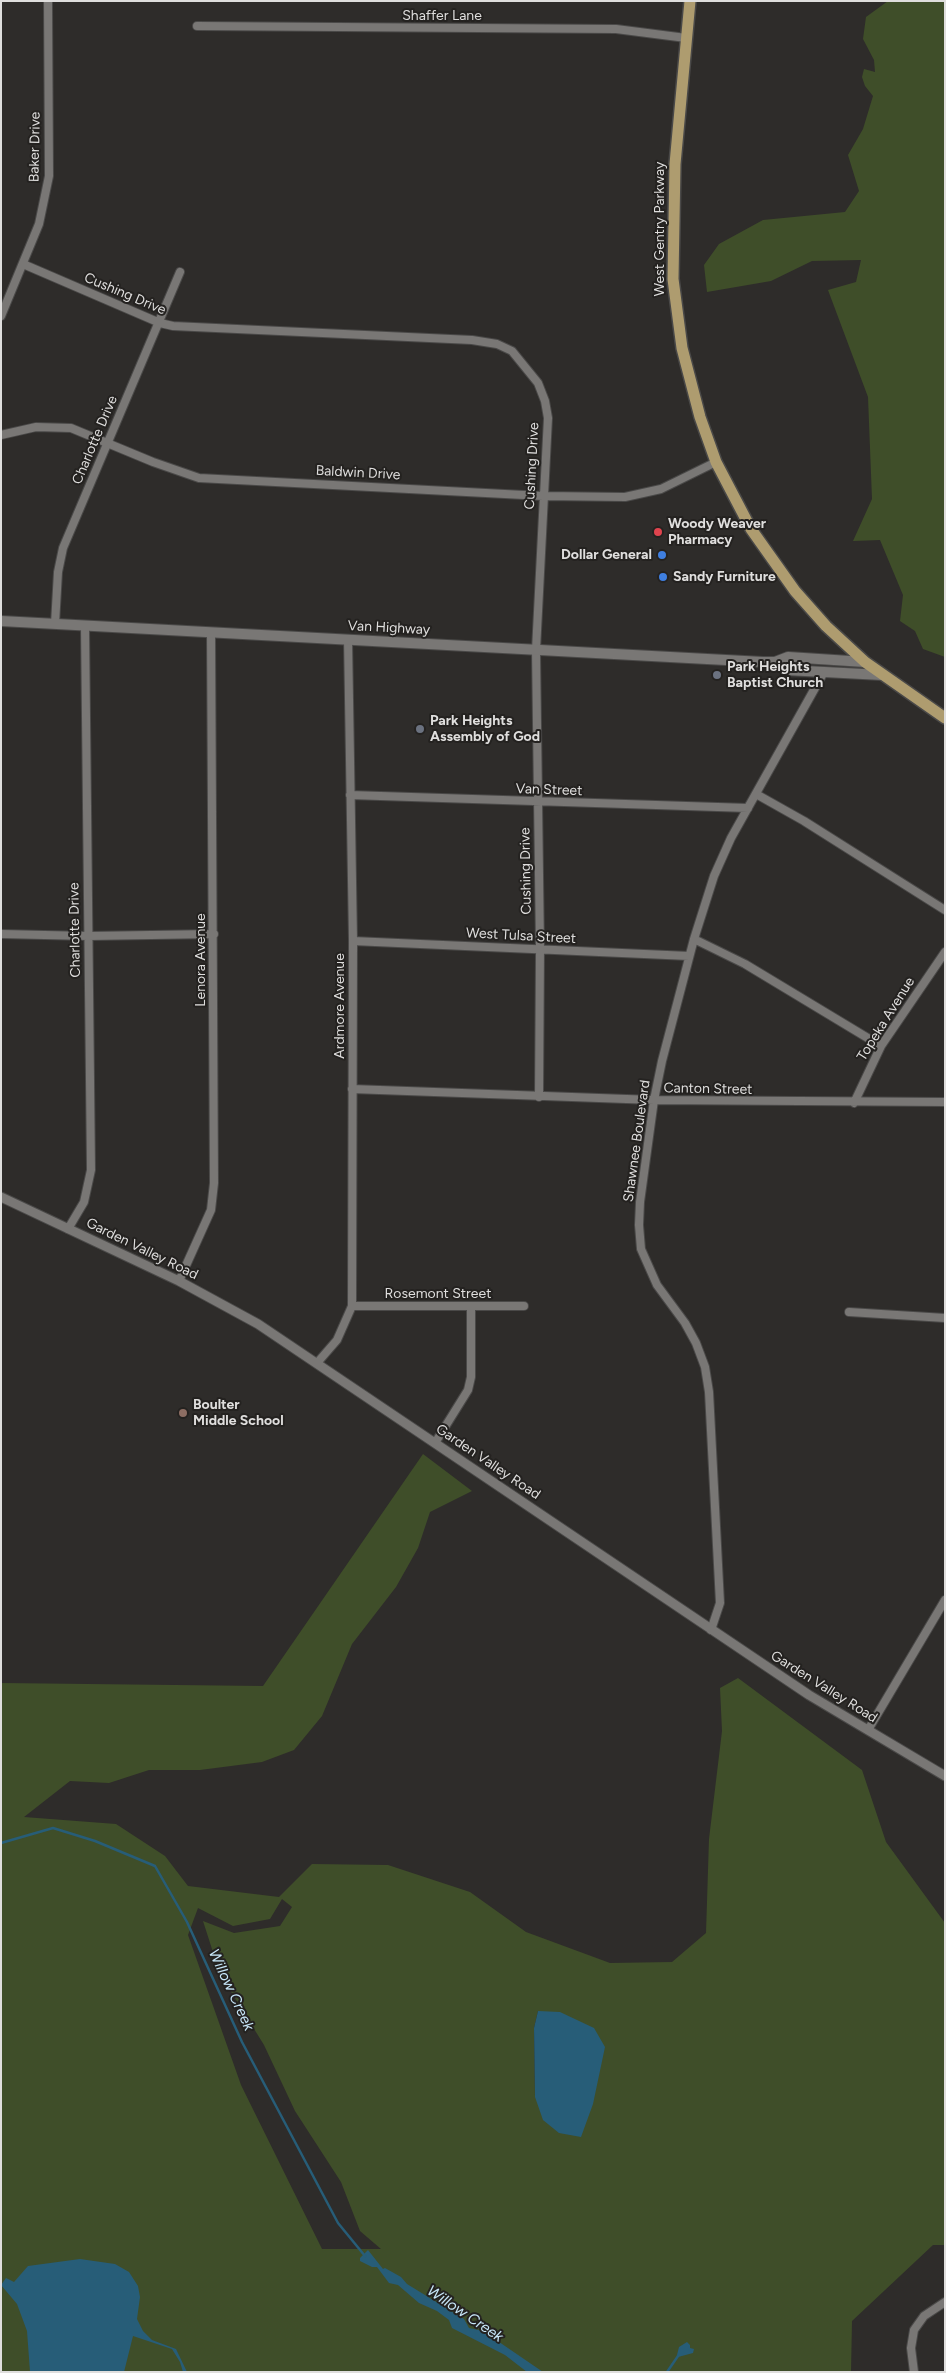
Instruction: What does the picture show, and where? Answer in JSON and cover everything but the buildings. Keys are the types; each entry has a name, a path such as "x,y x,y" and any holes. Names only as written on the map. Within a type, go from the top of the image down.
{"main road":[{"name":"West Gentry Parkway","path":"690,1 675,172 673,256 675,304 693,393 716,462 751,529 777,568 816,616 865,662 945,718"},
{"name":"Van Highway","path":"1,621 775,662 788,657 865,662"},
{"name":"Van Highway","path":"775,662 786,670 882,675"}],"street":[{"name":"Baker Drive","path":"1,316 39,224 49,176 48,1"},
{"name":"Shaffer Lane","path":"198,26 616,29 686,38"},
{"name":"Cushing Drive","path":"23,264 160,323 173,326 472,340 496,344 512,351 538,383 545,401 548,418 536,650 540,949 539,1096"},
{"name":"Charlotte Drive","path":"55,624 58,572 63,548 180,272"},
{"name":"Baldwin Drive","path":"1,435 36,427 57,426 83,431 153,462 199,478 543,496 625,497 661,489 716,462"},
{"name":"Charlotte Drive","path":"68,1229 84,1202 91,1170 85,626"},
{"name":"Lenora Avenue","path":"179,1281 211,1210 214,1184 211,632"},
{"name":"Ardmore Avenue","path":"317,1363 336,1340 352,1306 353,941 348,639"},
{"name":"Shawnee Boulevard","path":"711,1630 720,1603 713,1437 706,1375 696,1343 685,1323 657,1285 648,1266 642,1249 639,1225 654,1100 689,956 714,876 731,838 824,672"},
{"path":"756,794 804,820 945,910"},
{"name":"Van Street","path":"350,795 748,808"},
{"path":"1,934 88,936 214,934"},
{"path":"694,939 745,964 881,1046"},
{"name":"West Tulsa Street","path":"353,941 689,956"},
{"name":"Topeka Avenue","path":"854,1103 881,1046 945,952"},
{"name":"Canton Street","path":"352,1090 654,1100 854,1103 945,1102"},
{"name":"Garden Valley Road","path":"1,1197 179,1281 258,1324 809,1695 945,1776"},
{"name":"Rosemont Street","path":"352,1306 524,1306"},
{"path":"435,1444 468,1390 472,1377 471,1307"},
{"path":"849,1312 945,1318"},
{"path":"868,1730 945,1600"},
{"path":"914,2372 911,2348 914,2330 924,2316 945,2302"}],"green space":[{"path":"888,1 945,1 945,657 923,649 915,631 900,621 903,595 880,540 853,541 872,499 868,397 828,290 856,282 861,260 812,261 771,281 707,292 704,265 719,244 763,220 845,212 859,191 848,155 863,129 873,96 865,86 862,77 864,69 875,72 874,60 863,39 866,17"},
{"path":"423,1454 472,1491 430,1512 418,1548 396,1587 352,1644 322,1716 294,1750 262,1762 200,1770 149,1770 109,1783 70,1781 24,1817 116,1824 165,1856 188,1886 279,1897 312,1864 388,1865 470,1892 526,1932 610,1963 672,1962 706,1933 709,1839 722,1731 720,1688 738,1678 862,1770 886,1842 945,1923 945,2245 933,2245 852,2321 851,2372 1,2372 1,1683 263,1686","holes":["282,1899 292,1907 280,1926 234,1933 203,1921 220,1974 264,2045 295,2111 341,2182 360,2231 381,2249 322,2249 241,2085 188,1935 198,1908 233,1926 270,1919","538,2011 535,2097 534,2028"]}],"water":[{"path":"538,2011 560,2012 594,2028 605,2047 593,2104 581,2137 559,2133 543,2120 535,2097 534,2028"},
{"path":"368,2250 383,2269 385,2268 401,2277 407,2284 464,2319 469,2328 483,2331 543,2372 527,2372 505,2355 452,2328 449,2320 437,2311 419,2303 398,2285 389,2283 377,2267 372,2267 360,2261 360,2258"},
{"path":"80,2259 115,2264 129,2272 138,2286 140,2297 137,2319 143,2331 152,2340 176,2349 187,2372 183,2372 180,2362 172,2349 133,2336 124,2372 30,2372 27,2331 17,2304 1,2285 6,2278 14,2282 28,2266"},
{"path":"687,2342 690,2348 694,2349 693,2353 678,2357 679,2347"}],"waterway":[{"name":"Willow Creek","path":"1,1843 53,1828 95,1841 155,1866 187,1922 242,2042 338,2223 365,2256"},
{"path":"667,2372 678,2356"}],"place":[{"name":"Woody Weaver Pharmacy","path":"658,532"},
{"name":"Dollar General","path":"662,555"},
{"name":"Sandy Furniture","path":"663,577"},
{"name":"Park Heights Baptist Church","path":"717,675"},
{"name":"Park Heights Assembly of God","path":"420,729"},
{"name":"Boulter Middle School","path":"183,1413"}]}
